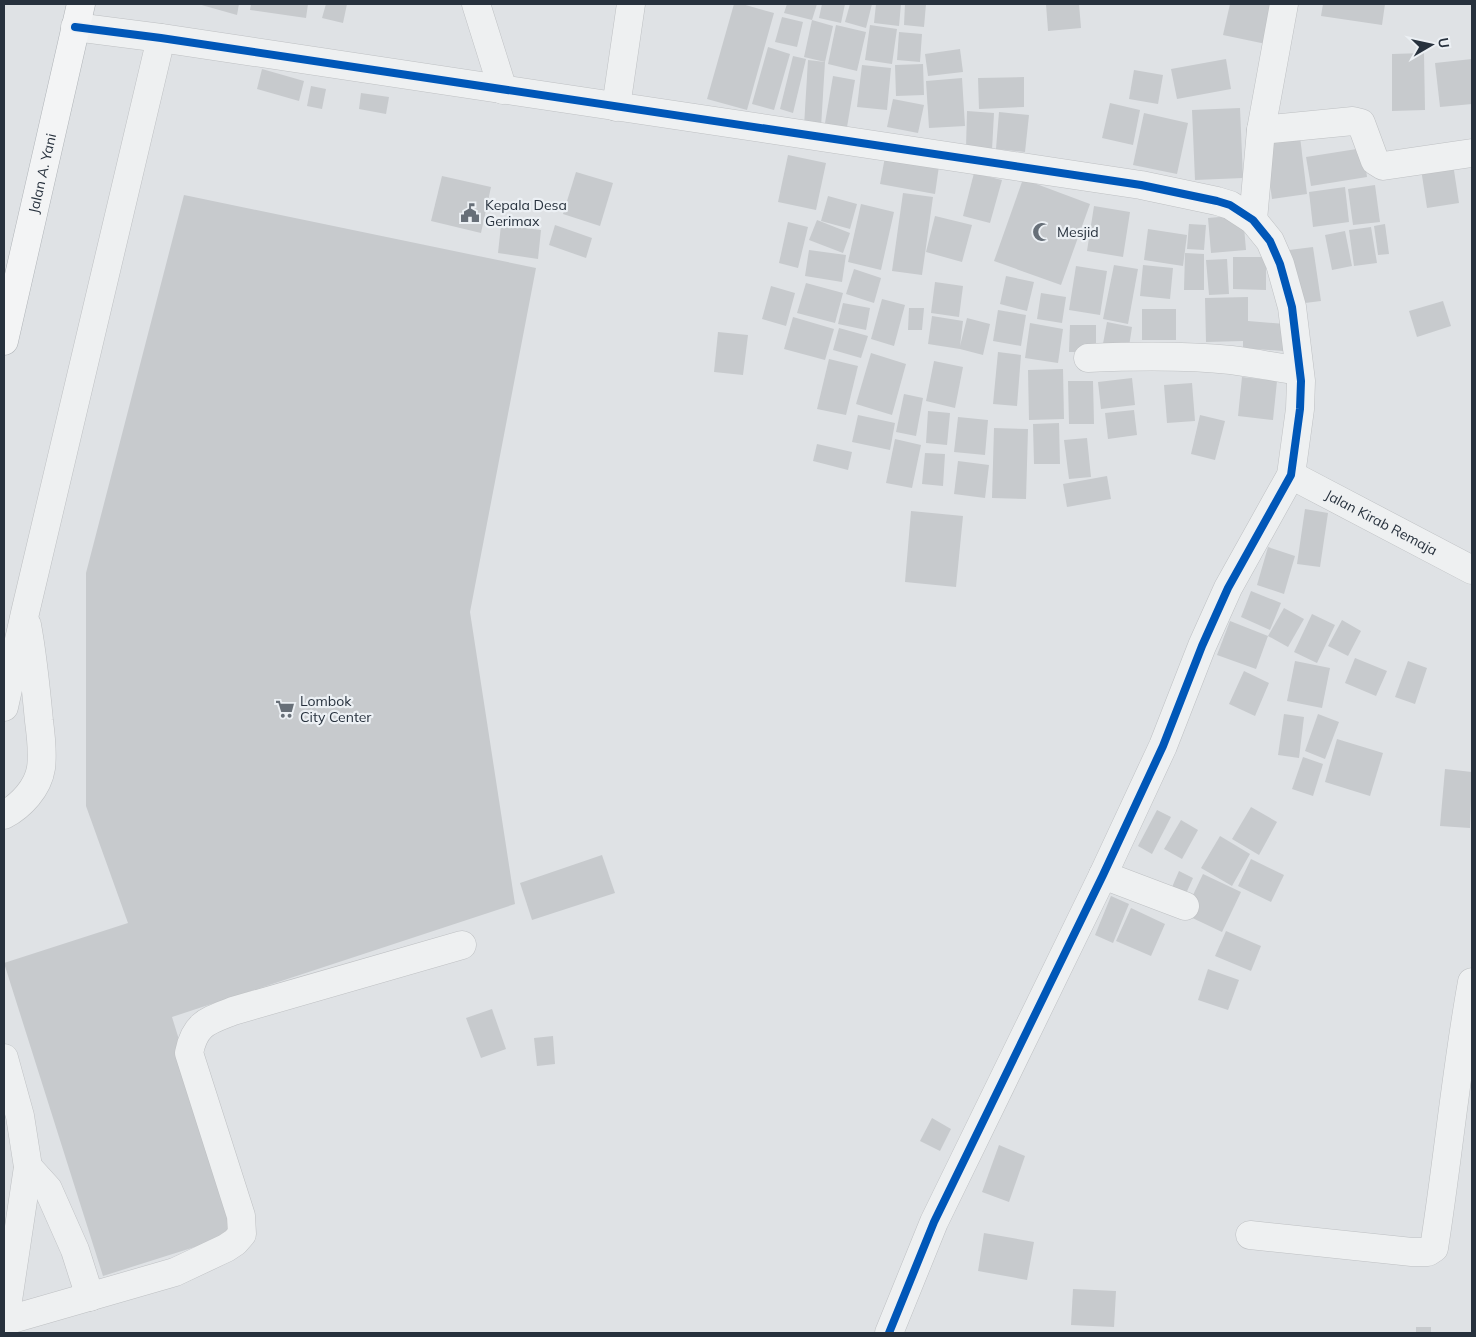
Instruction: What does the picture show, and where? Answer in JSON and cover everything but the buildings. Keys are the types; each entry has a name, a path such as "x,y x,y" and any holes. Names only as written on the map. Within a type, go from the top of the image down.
{"highway":[{"name":"Jalan A. Yani","path":"4,341 78,15"}],"street":[{"path":"476,4 503,90"},
{"path":"616,107 630,4"},
{"path":"1253,220 1261,130 1284,4"},
{"path":"78,15 161,38 1141,185 1217,201 1242,211 1262,229 1270,240 1280,264 1292,307 1301,381 1300,409 1291,475 1228,588 1202,646 1163,746 1103,875 934,1222 888,1333"},
{"path":"4,707 161,38"},
{"path":"1261,130 1353,121 1361,123 1376,161 1384,166 1472,153"},
{"path":"1088,358 1146,356 1206,358 1299,371"},
{"name":"Jalan Kirab Remaja","path":"1291,475 1472,570"},
{"path":"4,815 13,810 32,790 41,768 41,736 25,612"},
{"path":"1103,875 1185,906"},
{"path":"4,1058 20,1116 28,1167 4,1324 90,1296 175,1272 226,1248 242,1234 241,1216 189,1053 196,1031 210,1021 234,1011 462,945"},
{"path":"1250,1235 1412,1252 1428,1252 1434,1248 1461,1043 1472,982"},
{"path":"28,1167 48,1189 75,1250 90,1296"}],"cycle path":[{"path":"75,27 161,38 1141,185 1230,205 1253,220 1270,241 1280,264 1292,307 1301,381 1300,409 1291,475 1228,588 1202,646 1163,746 1103,875 934,1222 889,1333"}],"place":[{"name":"Kepala Desa Gerimax","path":"470,213"},
{"name":"Mesjid","path":"1042,232"},
{"name":"Lombok City Center","path":"285,709"}]}
